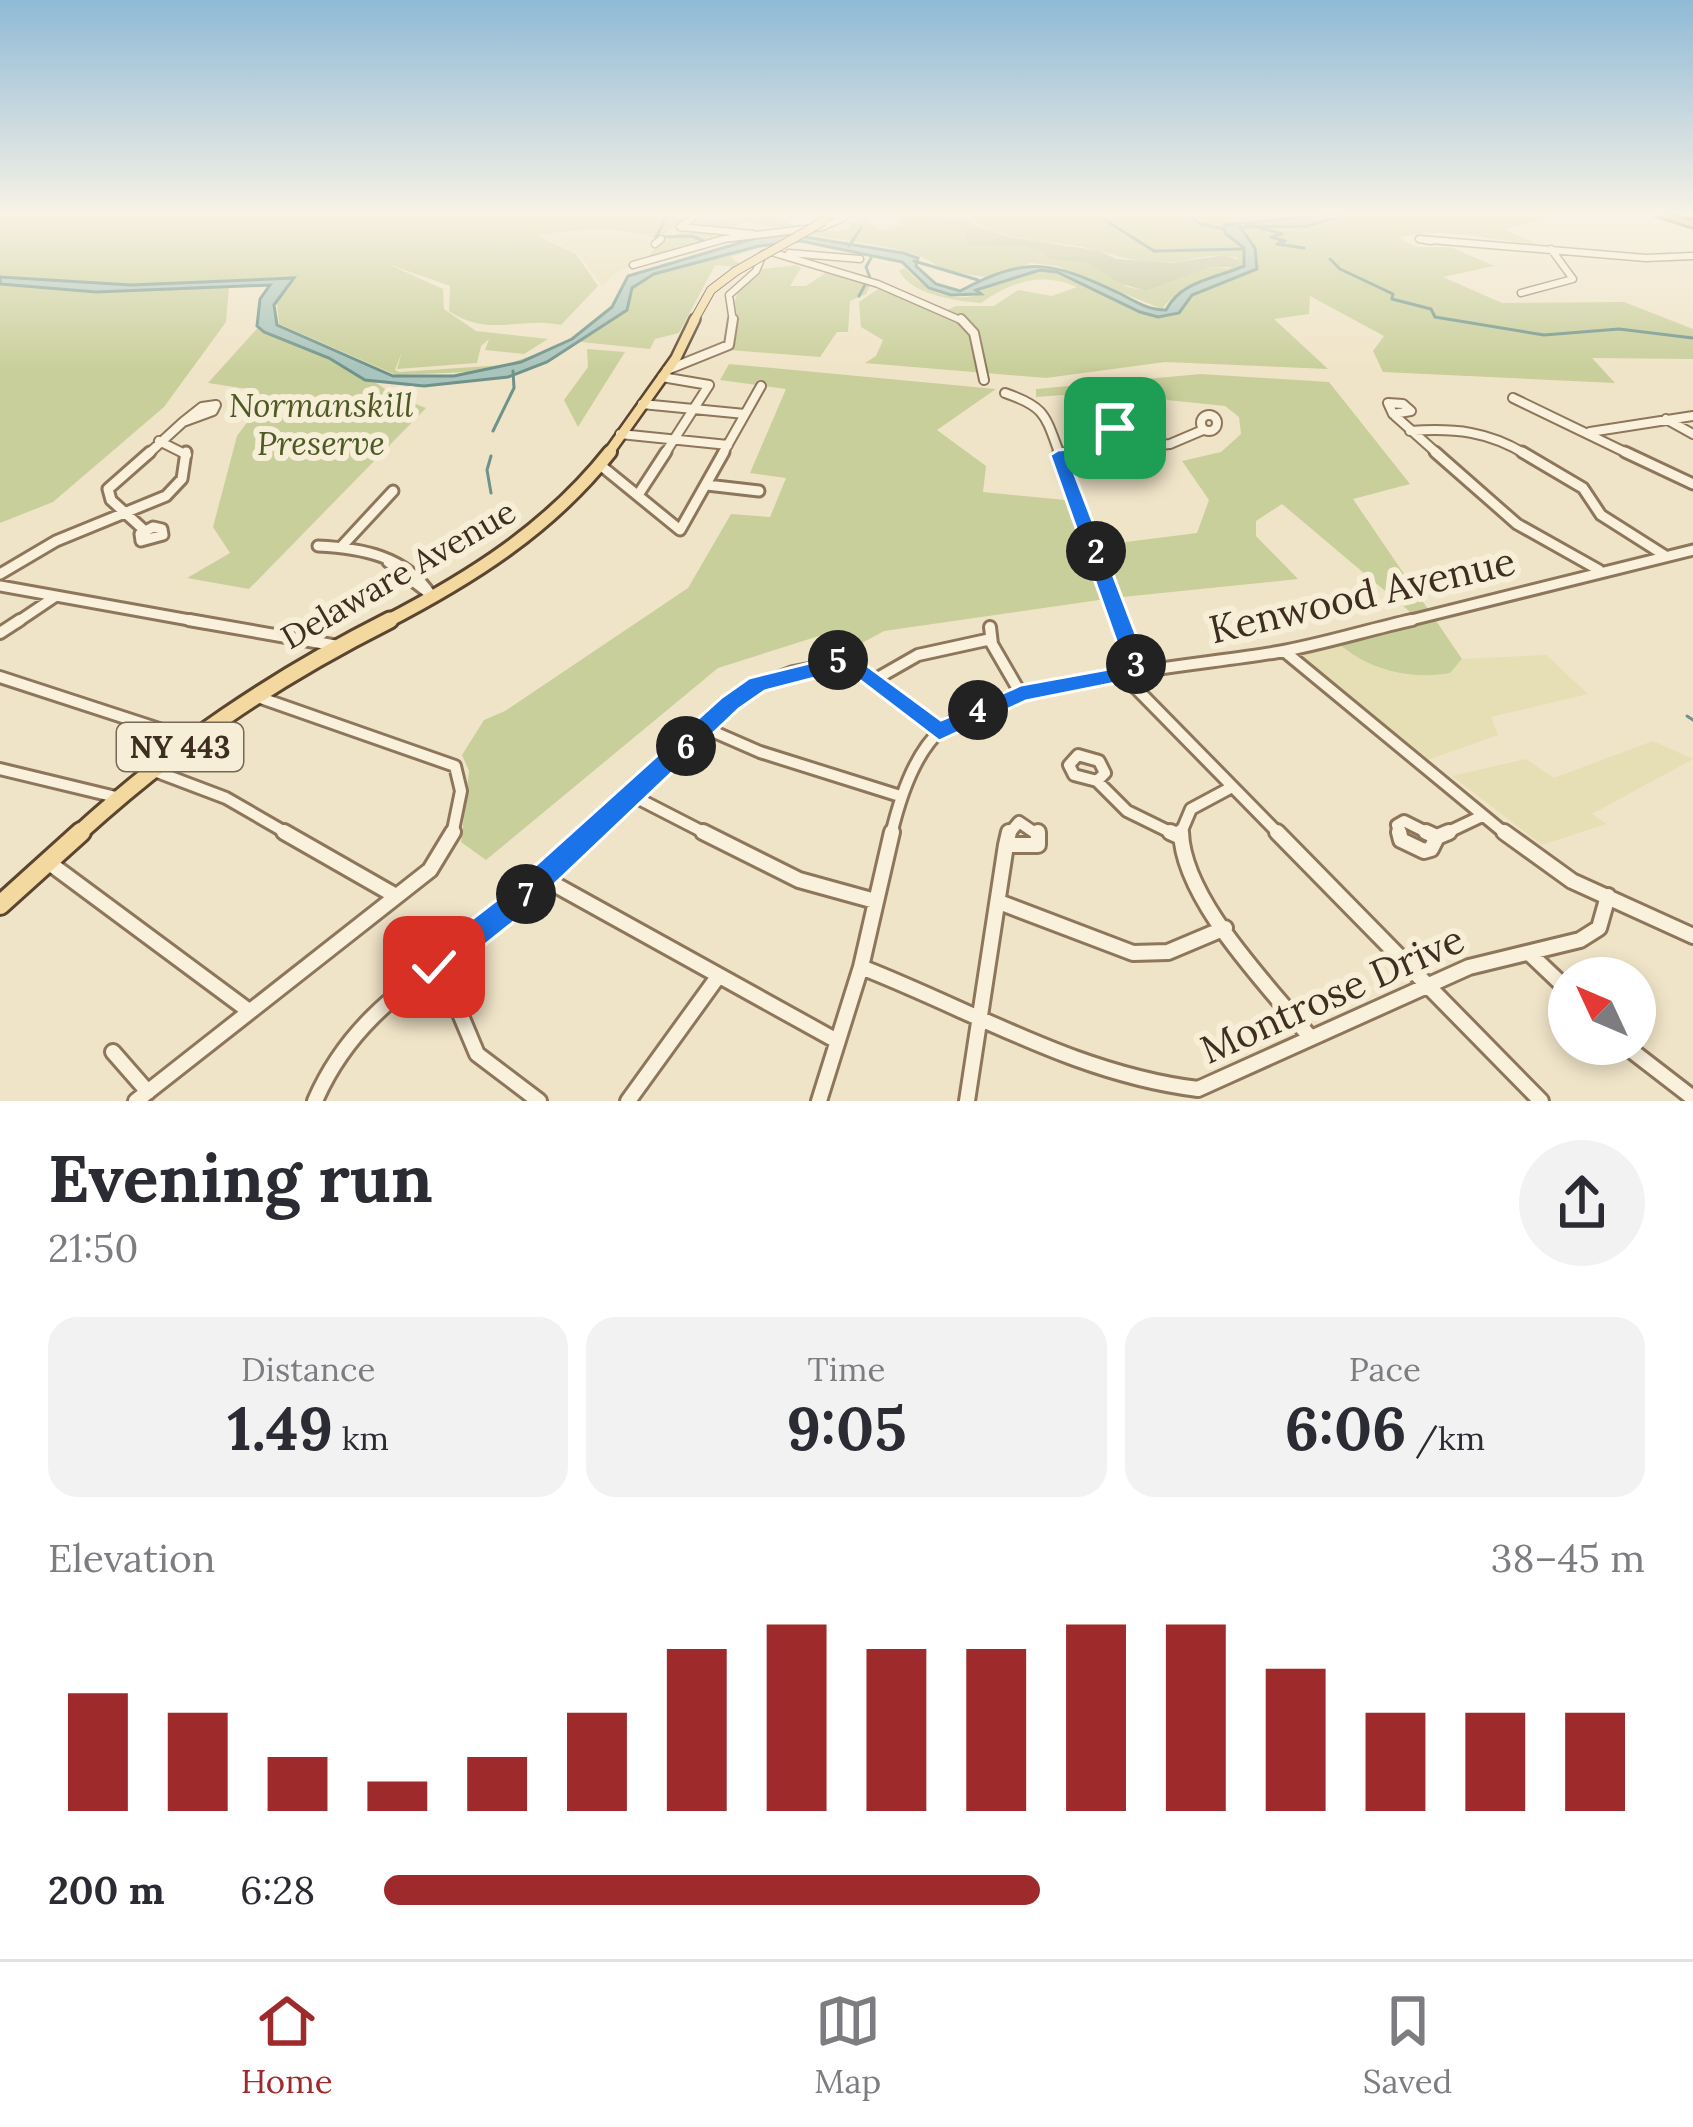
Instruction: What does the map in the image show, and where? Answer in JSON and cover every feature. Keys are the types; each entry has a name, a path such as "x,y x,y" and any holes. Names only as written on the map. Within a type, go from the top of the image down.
{"main road":[{"name":"Delaware Avenue","path":"0,904 152,770 251,695 532,534 573,496 664,374 687,339 701,298 744,266"}],"street":[{"path":"664,374 729,345 733,321 729,295 757,266"},
{"path":"823,266 880,283 963,319 974,334 978,371 984,380"},
{"path":"1521,293 1573,279 1564,266"},
{"path":"638,495 709,385 664,374"},
{"path":"598,464 680,530 761,386"},
{"path":"1005,393 1042,409 1130,673 1232,788 1541,1101"},
{"path":"1513,398 1693,484"},
{"path":"642,404 745,414"},
{"path":"1393,414 1517,524 1599,570"},
{"path":"1590,432 1693,416"},
{"path":"1664,418 1693,434"},
{"path":"1113,419 1132,449"},
{"path":"144,530 126,515 108,489 183,422"},
{"path":"1410,431 1462,428 1503,440 1582,488 1600,515 1664,555"},
{"path":"1058,455 1170,444 1203,430"},
{"path":"620,434 728,445"},
{"path":"0,574 56,541 166,496 182,479 187,452 159,441"},
{"path":"707,485 759,491"},
{"path":"343,546 393,491"},
{"path":"318,546 343,546 386,560 431,595"},
{"name":"Kenwood Avenue","path":"939,731 1021,694 1284,651 1693,550"},
{"path":"0,586 338,646"},
{"path":"0,634 56,596"},
{"path":"877,679 918,655 990,633 1021,694"},
{"path":"1284,651 1553,870 1693,936"},
{"path":"314,1100 330,1066 359,1025 543,878 757,684 850,661 939,731 899,796 861,967 819,1101"},
{"path":"0,677 190,739"},
{"path":"113,1052 142,1096 440,860 450,843 460,778 455,766 251,695"},
{"path":"705,728 760,752 899,796"},
{"path":"0,769 120,798"},
{"path":"152,770 226,798 396,896"},
{"path":"1097,781 1127,811 1179,836"},
{"path":"1232,788 1200,801 1188,813 1179,836 1184,864 1225,928 1309,1036"},
{"path":"633,796 799,880 875,901"},
{"path":"1436,837 1482,816"},
{"path":"967,1101 1006,844"},
{"path":"48,862 249,1011"},
{"path":"543,878 837,1041"},
{"name":"Montrose Drive","path":"861,967 1106,1074 1201,1095 1309,1036 1469,967 1590,935 1599,928 1608,896"},
{"path":"1000,902 1132,953 1168,952 1225,928"},
{"path":"1530,954 1548,972"},
{"path":"434,967 454,989 464,1031 475,1051 539,1101"},
{"path":"628,1101 717,978"},
{"path":"1650,1065 1693,1098"}],"shaded area":[{"path":"588,266 631,266 616,273 602,286"},
{"path":"1338,643 1348,652 1450,673 1462,659 1546,655 1588,694 1491,717 1498,735 1425,761 1297,658"},
{"path":"1653,741 1693,759 1592,814 1606,824 1542,845 1452,776 1526,759 1554,778"}],"green space":[{"path":"0,266 393,266 443,289 444,309 476,331 548,339 524,354 485,350 489,339 481,346 477,363 397,369 402,352 395,370 504,365 548,350 517,363 470,372 396,375 279,324 277,304 294,278 131,285 0,277"},
{"path":"395,266 585,266 598,286 561,325 491,325 449,311 450,286"},
{"path":"685,266 714,266 679,333 655,339 650,349 581,342 620,313 632,288 654,274"},
{"path":"799,266 790,286 806,286 830,270 872,282 866,294 850,301 848,332 837,332 820,357 730,350 738,328 734,305 739,288 762,269"},
{"path":"936,266 1021,266 990,278"},
{"path":"1058,266 1094,266 1128,287 1146,291 1211,267 1241,266 1188,287 1162,309"},
{"path":"1093,266 1236,266 1211,267 1146,291 1119,283"},
{"path":"1492,266 1443,277 1502,303 1624,302 1693,329 1693,359 1592,358 1615,383 1383,372 1373,351 1384,336 1310,296 1309,314 1274,319 1328,369 1165,362 1046,378 865,363 876,356 883,340 861,327 859,302 878,289 941,313 956,306 994,306 1018,290 1052,296 1077,287 1051,280 1028,281 981,303 970,302 912,285 899,270 905,268 930,289 959,297 1047,270 1146,312 1162,314 1179,313 1192,295 1256,269"},
{"path":"0,284 96,292 229,287 226,322 164,407 53,502 0,523"},
{"name":"Normanskill Preserve","path":"263,322 341,359 397,397 426,408 249,589 187,578 230,553 213,527 237,436 263,401 254,390 208,383"},
{"path":"587,349 625,352 578,427 564,400 588,367"},
{"path":"729,364 996,389 937,430 986,466 983,492 1076,501 1094,546 1197,533 1209,500 1182,461 1221,452 1241,434 1239,417 1225,406 1167,400 1160,388 1036,397 1036,389 1201,374 1329,382 1410,484 1353,499 1462,659 1450,673 1405,674 1363,660 1338,643 1422,622 1282,504 1256,521 1256,536 1298,579 1113,598 884,631 849,650 825,634 718,668 486,860 461,842 469,771 462,755 484,720 505,711 688,588 731,514 770,517 786,478 750,473 786,389 720,380"}],"water":[{"path":"661,266 683,266 654,274 632,288 627,310 547,362 508,377 424,386 365,380 329,358 264,332 257,326 260,299 270,285 96,292 0,284 0,277 131,285 294,278 274,305 277,325 393,376 454,376 521,362 572,339 612,307 628,276"},
{"path":"907,266 916,266 936,284 960,291 1022,267 1057,269 1166,310 1189,287 1243,266 1257,266 1192,295 1179,313 1158,317 1057,272 1040,270 976,290 981,294 951,295 929,288"}],"waterway":[{"path":"866,266 870,278"},
{"path":"932,266 978,280"},
{"path":"1337,266 1393,294 1392,299 1431,309 1435,317 1544,335 1619,329 1693,338"},
{"path":"859,296 866,283"},
{"path":"493,431 514,388 513,371"},
{"path":"491,456 487,470 491,493"},
{"path":"1687,716 1693,720"}],"route":[{"path":"434,967 510,908 757,684 850,661 939,731 1001,700 1138,671 1058,455 1132,449 1115,428"}]}
